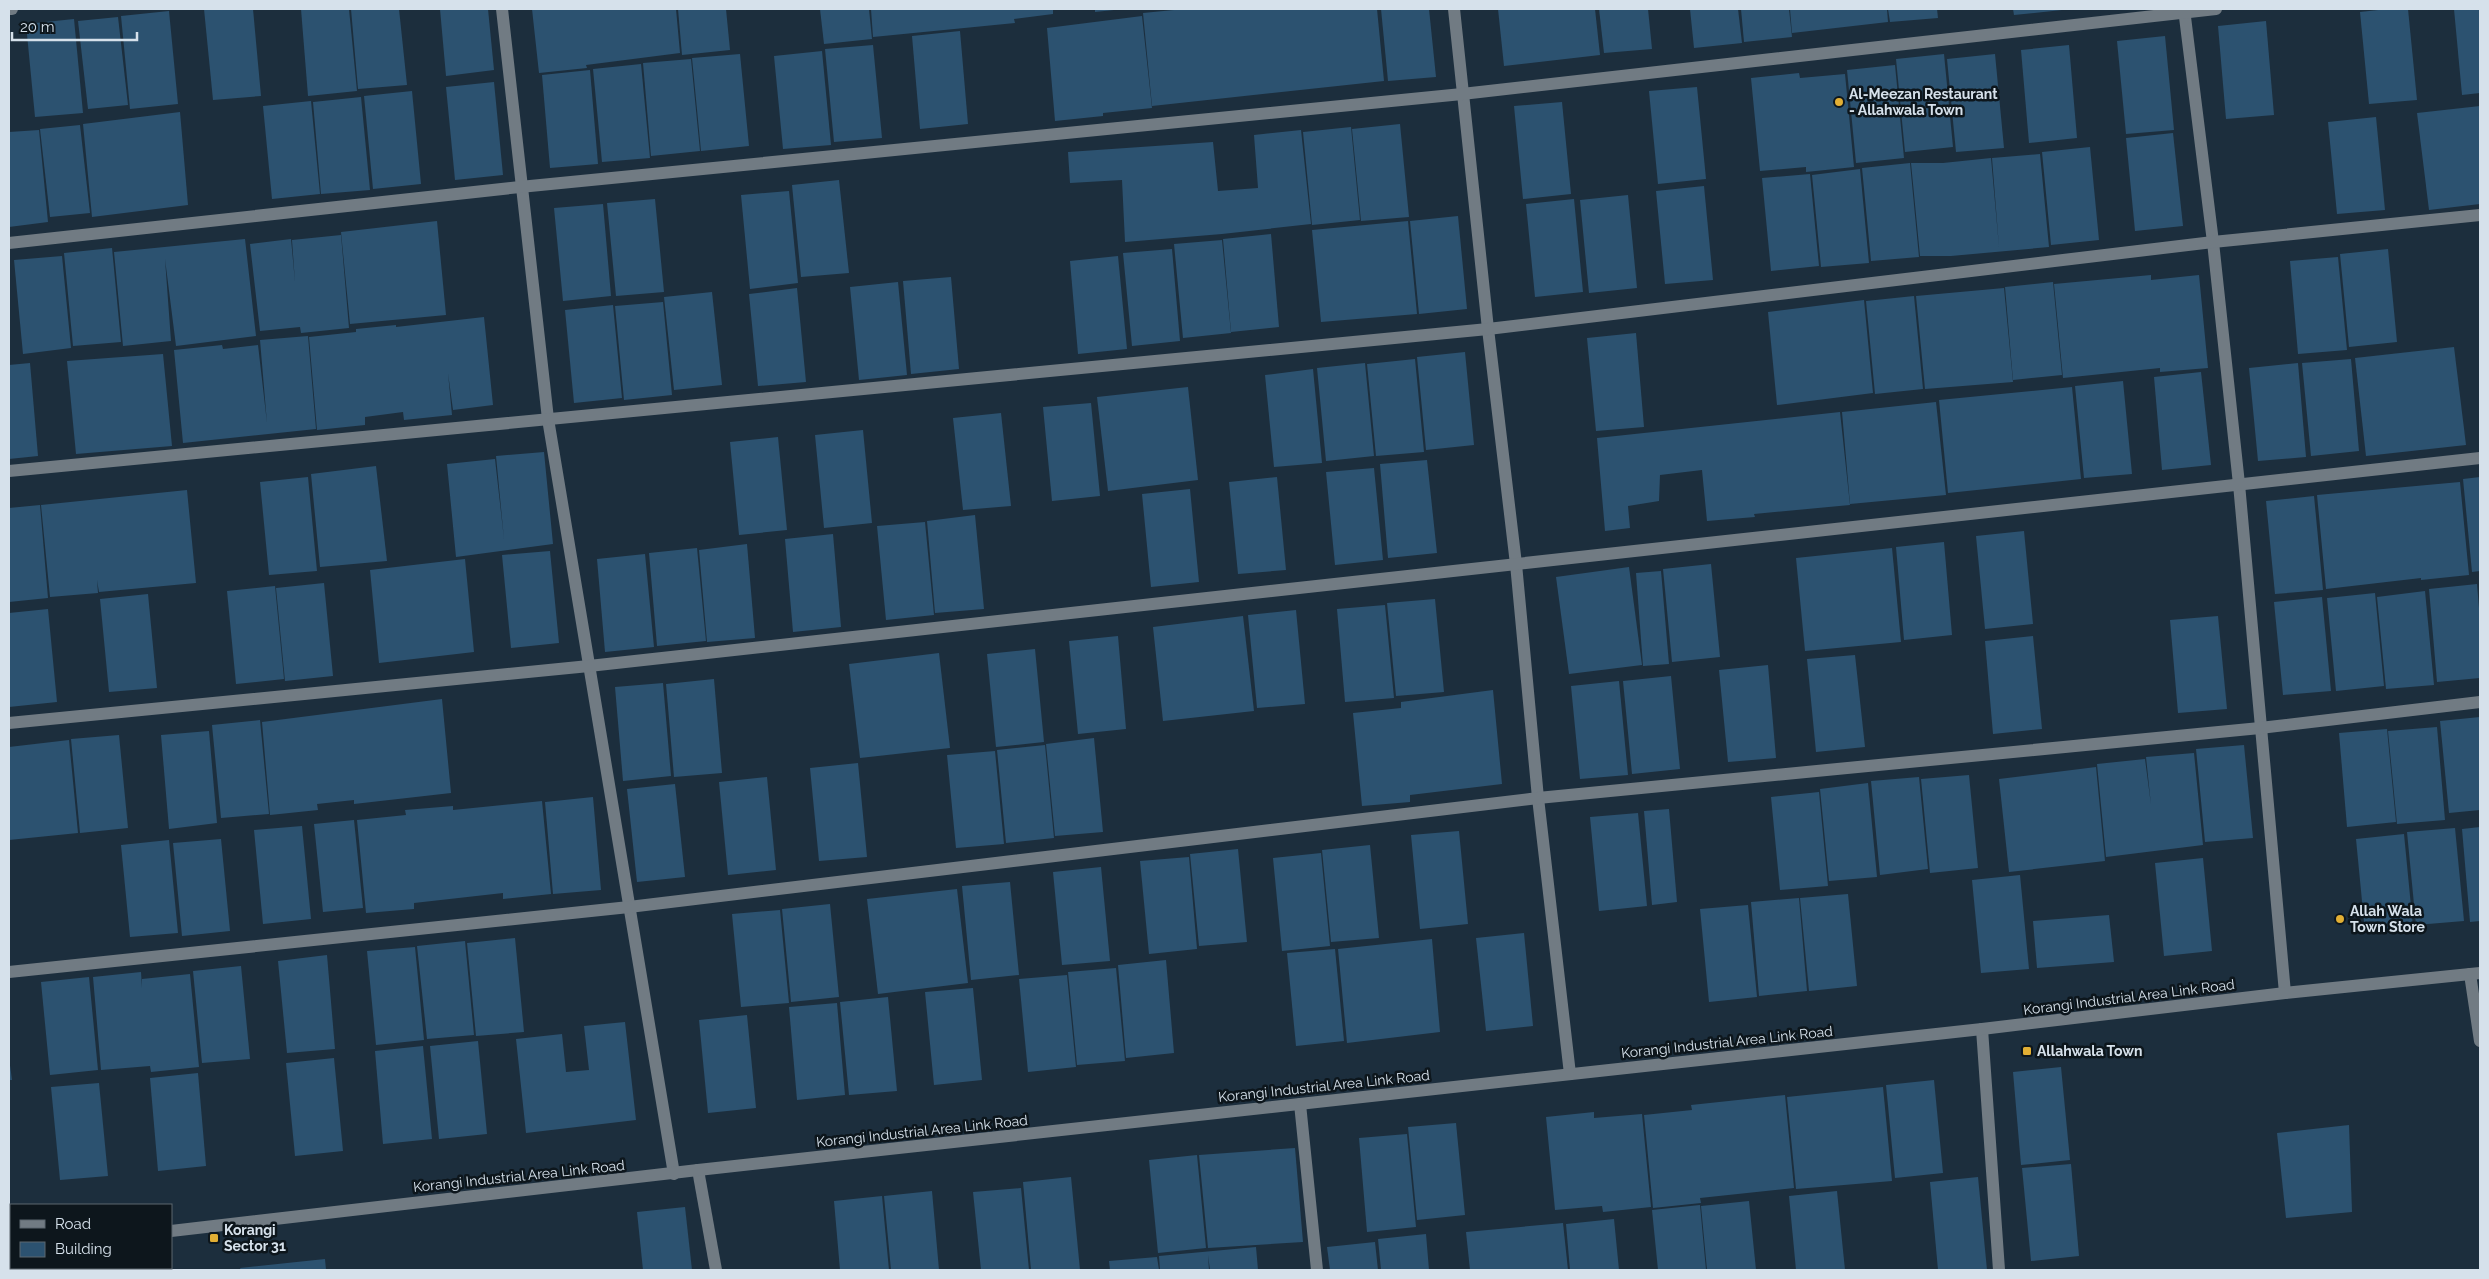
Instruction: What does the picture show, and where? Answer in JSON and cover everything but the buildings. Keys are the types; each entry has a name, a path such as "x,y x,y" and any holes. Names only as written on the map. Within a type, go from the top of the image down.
{"street":[{"path":"502,9 520,187 548,419 674,1174"},
{"path":"1454,9 1488,328 1516,564 1538,798 1570,1074"},
{"path":"9,242 520,187 1462,94 2185,10 2216,9"},
{"path":"2185,10 2213,242 2239,484 2285,993"},
{"path":"9,471 1488,328 2213,242 2480,215"},
{"path":"9,723 589,666 2480,458"},
{"path":"9,972 629,908 1538,798 2260,728 2480,702"},
{"path":"2475,974 2480,1042"},
{"name":"Korangi Industrial Area Link Road","path":"172,1231 698,1170 1982,1029 2285,993 2475,974"},
{"path":"1982,1029 1999,1270"},
{"path":"1300,1104 1317,1270"},
{"path":"698,1170 716,1270"}],"place":[{"name":"Al-Meezan Restaurant - Allahwala Town","path":"1839,102"},
{"name":"Allah Wala Town Store","path":"2340,919"},
{"name":"Allahwala Town","path":"2027,1051"},
{"name":"Korangi Sector 31","path":"214,1238"}]}
